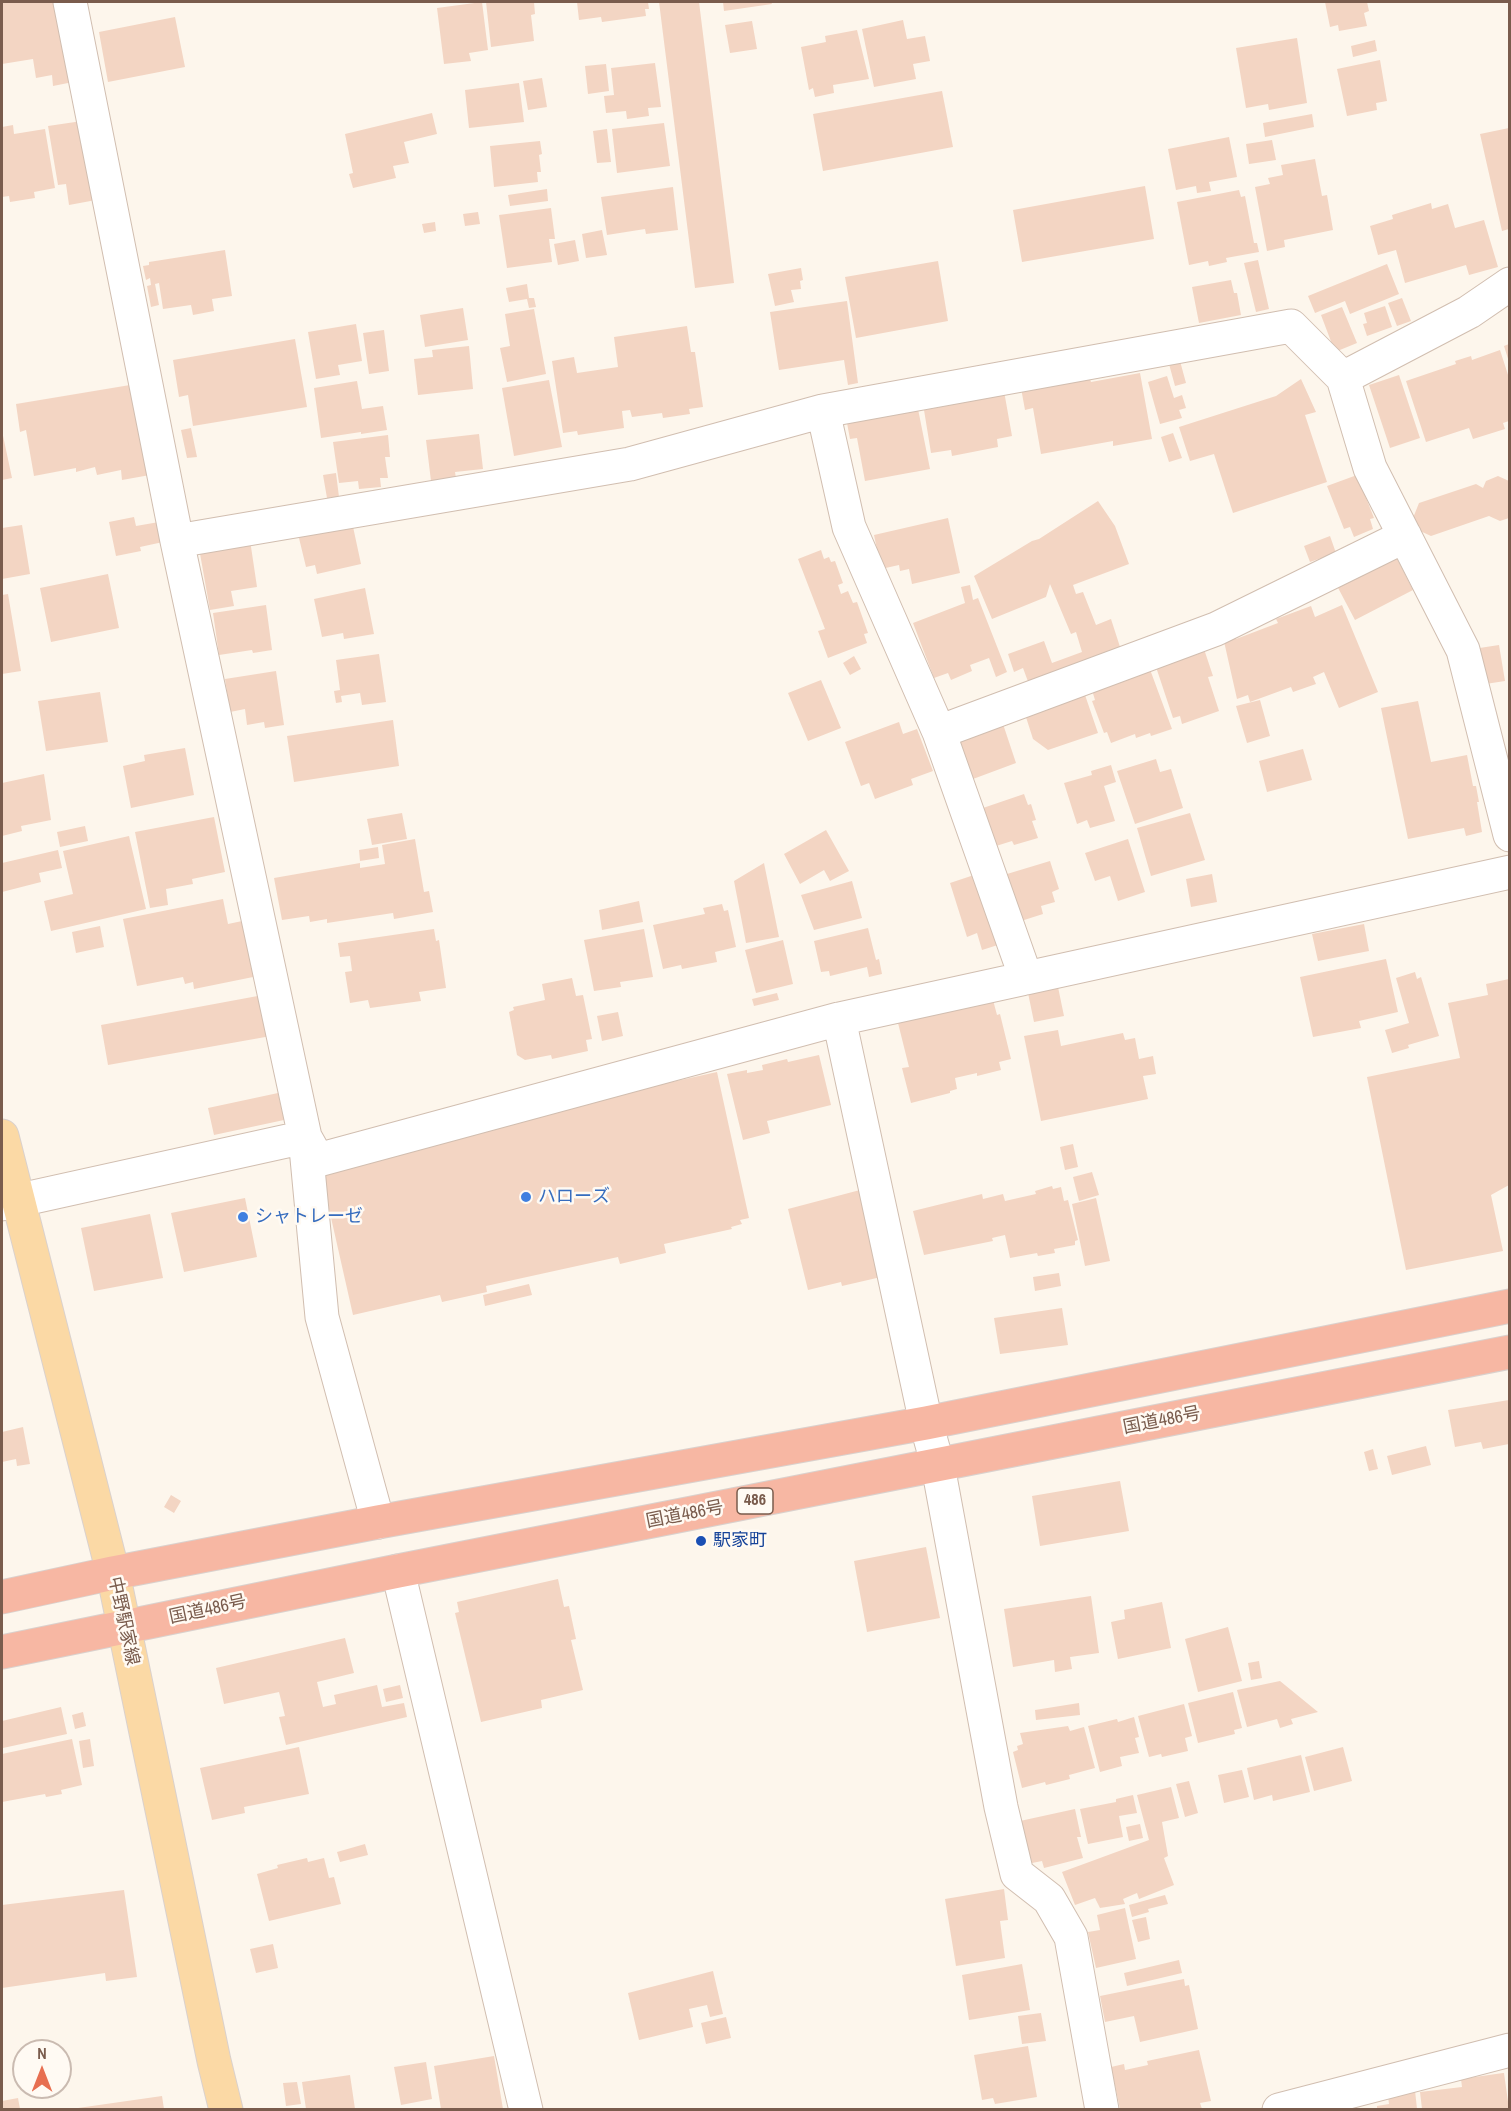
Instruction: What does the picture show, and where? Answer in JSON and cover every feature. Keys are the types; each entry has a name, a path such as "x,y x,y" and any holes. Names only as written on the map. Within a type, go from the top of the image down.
{"highway":[{"path":"2,1597 113,1573 378,1522 926,1423 1509,1306"},
{"name":"国道486号","path":"2,1652 398,1571 1509,1352"}],"main road":[{"name":"中野駅家線","path":"2,1136 9,1202 113,1573 226,2109"}],"street":[{"path":"70,2 177,541 304,1137 322,1317 378,1522"},
{"path":"1343,378 1469,312 1509,284"},
{"path":"177,541 630,464 824,411 1291,326 1343,378 1371,468 1463,650 1509,835"},
{"path":"824,411 849,527 939,732 1026,978"},
{"path":"939,732 1216,629 1405,536"},
{"path":"304,1137 318,1160 839,1019 1509,872"},
{"path":"839,1019 926,1423 938,1466 1000,1807 1017,1874 1049,1899 1071,1937 1102,2109"},
{"path":"9,1202 304,1137"},
{"path":"398,1571 526,2109"},
{"path":"1279,2109 1509,2050"}],"building":[{"path":"2,2 56,2 73,82 53,86 52,75 36,78 33,59 2,64"},
{"path":"482,2 488,50 469,53 471,61 444,64 437,8"},
{"path":"486,2 534,2 535,14 531,15 534,41 491,47"},
{"path":"577,2 648,2 649,9 645,9 646,16 602,22 601,17 579,20"},
{"path":"659,2 699,2 734,283 695,288"},
{"path":"723,2 771,2 772,4 724,11"},
{"path":"1325,2 1367,2 1369,11 1364,13 1367,26 1339,31 1338,25 1330,27"},
{"path":"175,17 185,67 108,82 99,32"},
{"path":"903,20 907,39 925,36 930,61 913,64 916,79 874,87 862,29"},
{"path":"752,21 757,49 730,53 725,25"},
{"path":"857,30 869,79 833,85 834,93 815,97 813,88 809,90 801,47 826,42 825,36"},
{"path":"1297,38 1307,103 1269,110 1268,104 1246,108 1236,48"},
{"path":"1375,40 1377,51 1353,57 1351,46"},
{"path":"1380,60 1387,101 1376,103 1377,110 1347,116 1337,69"},
{"path":"655,63 661,107 648,108 649,116 627,119 626,111 606,113 604,96 614,95 611,68"},
{"path":"606,64 609,91 588,94 585,66"},
{"path":"542,78 547,107 528,110 523,81"},
{"path":"519,83 524,122 469,128 465,90"},
{"path":"942,91 953,147 823,171 813,114"},
{"path":"432,113 437,134 404,142 409,163 393,166 396,178 353,188 349,174 353,173 345,134"},
{"path":"1312,114 1314,127 1265,137 1263,123"},
{"path":"82,121 96,200 69,205 66,184 58,185 48,126"},
{"path":"664,123 670,166 617,173 612,129"},
{"path":"13,125 14,134 45,129 55,188 34,192 35,198 10,202 9,196 2,197 2,127"},
{"path":"1509,128 1509,229 1502,231 1480,134"},
{"path":"607,129 611,162 597,163 593,131"},
{"path":"1229,137 1237,177 1209,182 1211,191 1197,193 1196,186 1176,190 1168,149"},
{"path":"1272,140 1276,160 1249,164 1246,144"},
{"path":"540,141 542,154 539,155 541,172 537,172 538,182 494,187 490,146"},
{"path":"1315,159 1322,196 1327,195 1333,230 1284,240 1285,247 1267,251 1255,187 1270,184 1268,178 1283,175 1281,165"},
{"path":"1145,186 1154,239 1022,262 1013,210"},
{"path":"673,187 678,230 646,234 645,229 607,235 601,197"},
{"path":"547,189 548,201 510,206 508,195"},
{"path":"1239,190 1241,197 1245,196 1254,243 1257,243 1259,252 1226,258 1227,262 1209,266 1208,261 1189,265 1177,202"},
{"path":"1431,203 1432,209 1448,204 1455,228 1484,220 1498,267 1469,275 1466,265 1405,283 1396,250 1378,255 1370,226 1393,219 1392,215"},
{"path":"551,208 555,239 549,239 552,262 507,268 499,215"},
{"path":"478,212 480,224 465,226 463,214"},
{"path":"435,222 436,231 424,233 422,224"},
{"path":"602,230 607,255 586,258 582,234"},
{"path":"575,240 579,261 558,265 554,244"},
{"path":"225,250 232,296 212,299 214,311 193,315 191,305 163,309 159,283 155,284 159,305 151,307 147,286 151,285 150,278 146,280 143,266 149,265 149,262"},
{"path":"1258,260 1269,309 1256,312 1244,263"},
{"path":"938,261 948,321 856,338 845,277"},
{"path":"1387,264 1399,294 1350,314 1345,301 1315,313 1308,296"},
{"path":"801,268 803,280 800,281 801,289 791,290 794,302 775,306 768,274"},
{"path":"1231,280 1234,293 1237,293 1241,315 1199,323 1192,287"},
{"path":"527,284 529,298 534,298 536,307 529,308 527,299 509,302 506,288"},
{"path":"1402,298 1411,321 1397,326 1388,303"},
{"path":"847,301 858,383 848,385 844,360 779,370 770,312"},
{"path":"1385,306 1392,327 1367,336 1363,324 1367,323 1364,313"},
{"path":"1342,307 1357,343 1335,352 1321,315"},
{"path":"463,308 468,340 425,347 420,315"},
{"path":"534,309 546,374 507,382 500,348 510,346 505,314"},
{"path":"356,324 362,361 338,365 340,375 316,379 308,332"},
{"path":"687,326 691,352 695,352 703,407 689,409 690,414 663,418 662,413 632,417 630,410 622,411 624,428 578,435 577,431 563,433 552,361 574,357 577,373 618,367 614,337"},
{"path":"384,330 389,371 369,374 363,333"},
{"path":"295,339 307,407 193,426 188,395 179,397 173,360"},
{"path":"1509,344 1509,362 1504,346"},
{"path":"469,346 473,389 418,395 414,359 433,357 432,350"},
{"path":"1500,350 1509,378 1509,421 1503,423 1505,429 1473,439 1469,428 1426,442 1406,381 1456,364 1455,361 1471,356 1472,360"},
{"path":"1180,361 1186,383 1175,386 1169,364"},
{"path":"1140,373 1152,439 1113,446 1113,441 1041,454 1033,408 1025,410 1021,388 1089,376 1091,382"},
{"path":"1399,375 1420,438 1390,448 1369,385"},
{"path":"1167,376 1174,398 1182,395 1186,408 1179,410 1182,418 1160,424 1148,382"},
{"path":"1301,379 1316,412 1305,415 1327,482 1233,513 1214,454 1190,461 1179,427 1276,396"},
{"path":"549,380 562,447 514,456 502,388"},
{"path":"357,381 362,409 383,406 387,430 321,438 314,388"},
{"path":"130,385 150,475 122,480 121,470 97,475 95,467 76,472 76,468 34,476 26,430 20,432 16,404"},
{"path":"1004,391 1012,436 997,439 998,447 952,456 951,450 931,453 924,410 945,406 944,402"},
{"path":"918,409 930,469 865,481 857,438 850,439 847,423"},
{"path":"191,428 197,457 187,458 181,430"},
{"path":"2,431 12,478 2,480"},
{"path":"1173,433 1182,458 1169,462 1161,437"},
{"path":"479,434 483,469 455,472 456,478 431,481 426,440"},
{"path":"388,435 390,457 385,457 388,478 380,478 381,487 359,489 358,481 339,483 333,442"},
{"path":"336,473 339,497 327,498 323,475"},
{"path":"1357,475 1374,518 1370,519 1373,529 1354,537 1350,527 1344,529 1327,486"},
{"path":"1498,476 1509,481 1509,518 1500,521 1489,516 1431,536 1418,530 1413,518 1419,503 1476,484 1483,488 1486,481"},
{"path":"1098,501 1115,526 1129,564 1073,585 1076,594 1083,592 1096,625 1111,619 1121,650 1030,687 1023,668 1014,672 1008,654 1044,641 1052,663 1082,652 1076,632 1071,634 1050,584 1046,597 992,619 974,576 1039,539"},
{"path":"134,517 136,526 159,522 163,542 140,547 141,551 116,556 109,522"},
{"path":"948,518 960,573 912,584 909,569 900,571 899,565 881,569 874,535"},
{"path":"352,522 361,564 317,574 315,565 306,567 298,534"},
{"path":"22,525 30,574 2,579 2,528"},
{"path":"1330,536 1336,553 1310,562 1304,546"},
{"path":"250,540 257,587 231,591 234,606 210,610 199,548"},
{"path":"821,550 824,559 829,557 831,562 835,561 843,583 838,585 841,594 848,591 853,603 857,602 868,633 864,634 867,643 828,658 818,631 825,629 798,559"},
{"path":"1394,553 1413,590 1355,620 1336,584"},
{"path":"108,574 119,628 51,642 40,588"},
{"path":"970,585 973,600 978,598 1007,672 996,677 989,658 970,665 972,671 951,680 948,673 934,678 913,623 965,603 961,587"},
{"path":"365,588 374,634 344,639 343,633 322,637 314,599"},
{"path":"8,594 21,671 2,674 2,595"},
{"path":"266,605 272,650 253,653 252,650 219,655 213,613"},
{"path":"1342,605 1378,692 1339,708 1324,672 1313,677 1316,684 1293,692 1291,687 1250,702 1248,695 1237,699 1223,637 1234,633 1236,639 1278,623 1276,619 1311,606 1315,617"},
{"path":"1499,645 1505,681 1479,685 1473,649"},
{"path":"1203,646 1213,676 1208,677 1219,711 1182,724 1180,716 1173,718 1154,661"},
{"path":"379,654 386,702 362,705 360,693 341,696 342,702 336,703 334,691 340,690 336,660"},
{"path":"854,656 861,669 850,675 843,663"},
{"path":"1148,664 1172,729 1151,736 1150,733 1136,738 1135,734 1111,743 1107,732 1104,733 1092,701 1095,700 1092,690"},
{"path":"276,671 284,725 265,728 264,722 247,725 245,709 230,712 225,679"},
{"path":"821,680 841,728 808,741 788,693"},
{"path":"100,692 108,742 46,751 38,701"},
{"path":"1085,695 1098,733 1048,750 1033,739 1025,714"},
{"path":"1260,700 1270,736 1247,743 1236,706"},
{"path":"1418,701 1431,762 1467,755 1473,786 1476,786 1482,832 1466,836 1464,828 1408,839 1381,708"},
{"path":"393,720 399,766 294,782 287,736"},
{"path":"899,722 903,734 917,729 933,771 911,779 913,785 875,799 869,783 861,786 845,742"},
{"path":"1003,724 1016,763 973,779 959,739"},
{"path":"185,748 194,795 131,808 123,766 145,761 144,755"},
{"path":"1303,749 1312,780 1267,792 1259,761"},
{"path":"1156,759 1160,772 1171,769 1183,808 1135,824 1117,771"},
{"path":"1111,765 1116,782 1104,786 1115,821 1090,828 1087,820 1077,824 1064,783 1092,775 1091,771"},
{"path":"44,774 51,820 21,826 22,831 2,836 2,783"},
{"path":"1024,794 1028,805 1031,804 1036,820 1032,821 1038,838 1014,845 1012,841 996,846 983,808"},
{"path":"402,813 407,839 372,845 367,819"},
{"path":"1190,813 1205,860 1151,876 1137,828"},
{"path":"214,817 225,872 192,879 193,884 166,889 168,905 150,908 135,832"},
{"path":"85,826 88,841 60,847 57,832"},
{"path":"826,830 849,871 830,881 824,870 800,884 784,854"},
{"path":"129,836 146,909 51,931 44,901 73,894 63,851"},
{"path":"415,839 424,892 429,891 433,912 394,919 393,913 327,923 327,919 310,922 309,916 282,920 274,878 360,863 360,868 385,864 382,845"},
{"path":"1128,839 1145,892 1118,901 1110,876 1095,881 1085,853"},
{"path":"378,847 379,858 360,861 359,850"},
{"path":"58,850 62,868 39,873 41,882 2,892 2,863"},
{"path":"1050,861 1059,889 1052,892 1055,902 1041,906 1043,914 1021,921 1007,874"},
{"path":"764,863 779,937 746,943 734,881"},
{"path":"977,874 1001,944 982,950 977,933 967,937 950,883"},
{"path":"1212,874 1217,902 1191,907 1186,879"},
{"path":"852,881 862,918 814,930 801,895"},
{"path":"223,899 228,924 247,920 258,976 194,989 193,982 185,984 183,977 137,986 123,919"},
{"path":"639,901 643,922 602,930 599,910"},
{"path":"722,904 724,911 728,910 736,947 715,952 717,962 682,969 681,965 663,969 653,925 705,914 703,908"},
{"path":"1364,924 1369,951 1318,961 1312,934"},
{"path":"100,926 104,947 76,953 72,932"},
{"path":"868,928 882,974 869,977 867,967 830,976 829,971 821,972 814,941"},
{"path":"434,929 436,941 439,940 446,988 419,992 421,1001 370,1008 368,1000 350,1003 345,972 352,971 350,956 340,957 338,943"},
{"path":"644,929 653,977 620,982 621,987 594,991 584,940"},
{"path":"783,940 793,984 756,993 745,950"},
{"path":"1386,959 1398,1012 1359,1021 1361,1028 1313,1037 1300,977"},
{"path":"1415,972 1417,979 1421,977 1439,1036 1408,1045 1409,1048 1392,1053 1385,1030 1409,1023 1396,978"},
{"path":"572,978 576,996 583,995 592,1039 586,1040 588,1051 552,1059 551,1055 525,1060 517,1055 509,1012 514,1010 513,1007 545,1000 542,984"},
{"path":"1509,979 1509,1185 1491,1195 1503,1251 1406,1270 1367,1077 1460,1058 1448,1003 1488,995 1486,984"},
{"path":"1058,987 1064,1016 1034,1022 1028,993"},
{"path":"777,993 779,1000 754,1006 752,999"},
{"path":"263,995 271,1036 108,1065 101,1025"},
{"path":"993,1000 997,1015 1000,1014 1011,1059 999,1062 1001,1070 955,1078 957,1089 950,1093 911,1103 902,1068 909,1067 898,1023"},
{"path":"618,1012 623,1036 602,1041 597,1016"},
{"path":"1058,1030 1061,1046 1123,1033 1125,1040 1135,1038 1139,1059 1153,1056 1156,1074 1143,1076 1148,1099 1041,1121 1024,1036"},
{"path":"819,1055 831,1105 767,1121 770,1133 743,1140 727,1074 763,1070 762,1065"},
{"path":"717,1072 749,1218 740,1220 742,1224 731,1227 732,1229 664,1244 666,1253 620,1264 618,1257 486,1286 487,1292 442,1302 440,1295 353,1315 318,1160"},
{"path":"278,1093 284,1120 214,1135 208,1108"},
{"path":"1073,1144 1078,1167 1065,1170 1060,1147"},
{"path":"1092,1172 1099,1195 1079,1201 1073,1177"},
{"path":"1052,1186 1053,1189 1061,1187 1064,1201 1068,1200 1078,1240 1075,1241 1075,1245 1054,1249 1055,1253 1038,1256 1037,1253 1010,1258 1005,1235 992,1238 993,1241 924,1255 913,1211 982,1194 983,1199 1003,1194 1005,1201 1036,1194 1035,1191"},
{"path":"860,1190 881,1277 842,1286 841,1282 808,1290 788,1209"},
{"path":"245,1198 257,1257 184,1272 171,1213"},
{"path":"1096,1198 1110,1261 1085,1266 1072,1204"},
{"path":"150,1214 163,1278 94,1291 81,1228"},
{"path":"1059,1273 1061,1286 1035,1291 1033,1277"},
{"path":"529,1284 532,1295 485,1306 483,1295"},
{"path":"1062,1308 1068,1345 1000,1354 994,1318"},
{"path":"1509,1400 1509,1444 1483,1449 1481,1442 1455,1447 1448,1410"},
{"path":"23,1427 30,1464 17,1466 16,1459 2,1462 2,1432"},
{"path":"1426,1446 1431,1465 1392,1475 1387,1456"},
{"path":"1373,1449 1378,1469 1369,1471 1364,1452"},
{"path":"1120,1481 1129,1531 1040,1546 1032,1496"},
{"path":"171,1495 181,1501 174,1513 164,1507"},
{"path":"926,1547 940,1618 867,1632 854,1561"},
{"path":"558,1579 564,1607 569,1606 576,1639 571,1640 583,1690 541,1700 542,1708 481,1722 455,1613 459,1612 457,1602"},
{"path":"1091,1596 1099,1653 1070,1657 1072,1669 1055,1672 1054,1660 1013,1667 1004,1609"},
{"path":"1162,1602 1171,1648 1118,1659 1111,1622 1125,1619 1124,1610"},
{"path":"1228,1627 1242,1681 1198,1692 1185,1639"},
{"path":"345,1638 354,1673 317,1682 323,1707 336,1704 334,1695 377,1685 382,1707 404,1703 407,1717 286,1745 279,1717 285,1716 279,1692 224,1704 216,1668"},
{"path":"1259,1661 1262,1678 1251,1680 1248,1663"},
{"path":"1280,1681 1318,1712 1291,1719 1293,1724 1280,1728 1277,1719 1247,1727 1237,1690"},
{"path":"400,1685 403,1698 386,1702 383,1689"},
{"path":"1233,1692 1242,1728 1234,1730 1235,1734 1198,1743 1188,1703"},
{"path":"1079,1703 1080,1715 1036,1720 1035,1710"},
{"path":"1184,1704 1192,1736 1185,1738 1188,1751 1162,1757 1161,1754 1149,1757 1138,1716"},
{"path":"61,1707 67,1734 3,1748 2,1721"},
{"path":"83,1712 86,1726 75,1729 72,1715"},
{"path":"1134,1717 1139,1737 1135,1738 1139,1753 1120,1757 1122,1766 1100,1772 1088,1726 1117,1719 1118,1722"},
{"path":"1068,1726 1070,1731 1084,1727 1095,1768 1069,1775 1070,1779 1022,1788 1013,1752 1018,1750 1017,1746 1023,1744 1020,1733"},
{"path":"72,1739 82,1785 61,1790 62,1794 46,1797 45,1794 2,1802 2,1754"},
{"path":"90,1739 94,1766 83,1768 79,1741"},
{"path":"299,1747 309,1794 244,1807 245,1813 212,1820 200,1768"},
{"path":"1343,1747 1352,1781 1314,1791 1305,1757"},
{"path":"1301,1755 1310,1792 1273,1801 1272,1795 1254,1800 1247,1768"},
{"path":"1242,1770 1249,1797 1224,1803 1218,1775"},
{"path":"1189,1781 1198,1813 1185,1817 1176,1784"},
{"path":"1171,1787 1179,1818 1162,1822 1168,1856 1164,1858 1174,1885 1139,1899 1137,1893 1123,1899 1125,1904 1100,1908 1095,1898 1075,1905 1062,1872 1149,1840 1137,1795"},
{"path":"1133,1795 1137,1813 1119,1816 1123,1837 1088,1844 1080,1809 1116,1802 1116,1799"},
{"path":"1075,1809 1081,1837 1077,1837 1083,1858 1044,1868 1042,1861 1032,1863 1020,1821"},
{"path":"1140,1824 1143,1838 1129,1841 1126,1827"},
{"path":"365,1844 368,1855 340,1862 337,1852"},
{"path":"307,1858 308,1862 324,1858 329,1878 334,1877 341,1904 269,1921 257,1874 278,1868 277,1865"},
{"path":"1004,1889 1008,1920 1000,1921 1005,1958 956,1966 945,1899"},
{"path":"124,1890 137,1977 106,1981 105,1973 2,1988 2,1905"},
{"path":"1165,1895 1168,1904 1148,1909 1149,1912 1132,1917 1129,1905"},
{"path":"1125,1908 1136,1959 1096,1968 1088,1932 1100,1930 1097,1915"},
{"path":"1146,1917 1150,1939 1138,1942 1132,1920"},
{"path":"273,1944 278,1968 256,1973 250,1949"},
{"path":"1179,1960 1182,1973 1127,1986 1124,1973"},
{"path":"1022,1964 1030,2010 969,2020 962,1975"},
{"path":"713,1971 723,2014 710,2017 707,2005 689,2009 693,2027 639,2040 628,1993"},
{"path":"1184,1979 1185,1986 1189,1985 1198,2029 1140,2042 1134,2016 1105,2022 1100,1996"},
{"path":"1041,2013 1046,2041 1022,2044 1018,2016"},
{"path":"726,2017 731,2038 706,2044 701,2023"},
{"path":"1028,2046 1037,2097 995,2104 993,2098 982,2100 974,2055"},
{"path":"1199,2050 1211,2101 1200,2103 1202,2109 1120,2109 1111,2067 1124,2064 1125,2070 1148,2065 1147,2061"},
{"path":"494,2056 503,2109 441,2109 434,2066"},
{"path":"426,2062 432,2099 401,2105 394,2067"},
{"path":"1504,2073 1509,2109 1422,2109 1420,2092 1462,2087 1461,2079"},
{"path":"350,2075 355,2109 306,2109 302,2082"},
{"path":"1414,2081 1417,2109 1377,2109 1377,2106 1389,2104 1388,2096"},
{"path":"297,2082 301,2104 286,2106 283,2083"},
{"path":"162,2096 164,2109 78,2109 78,2108"},
{"path":"18,2099 20,2109 2,2109 2,2101"}],"place":[{"name":"ハローズ","path":"526,1197"},
{"name":"シャトレーゼ","path":"243,1217"},
{"name":"駅家町","path":"701,1541"}]}
